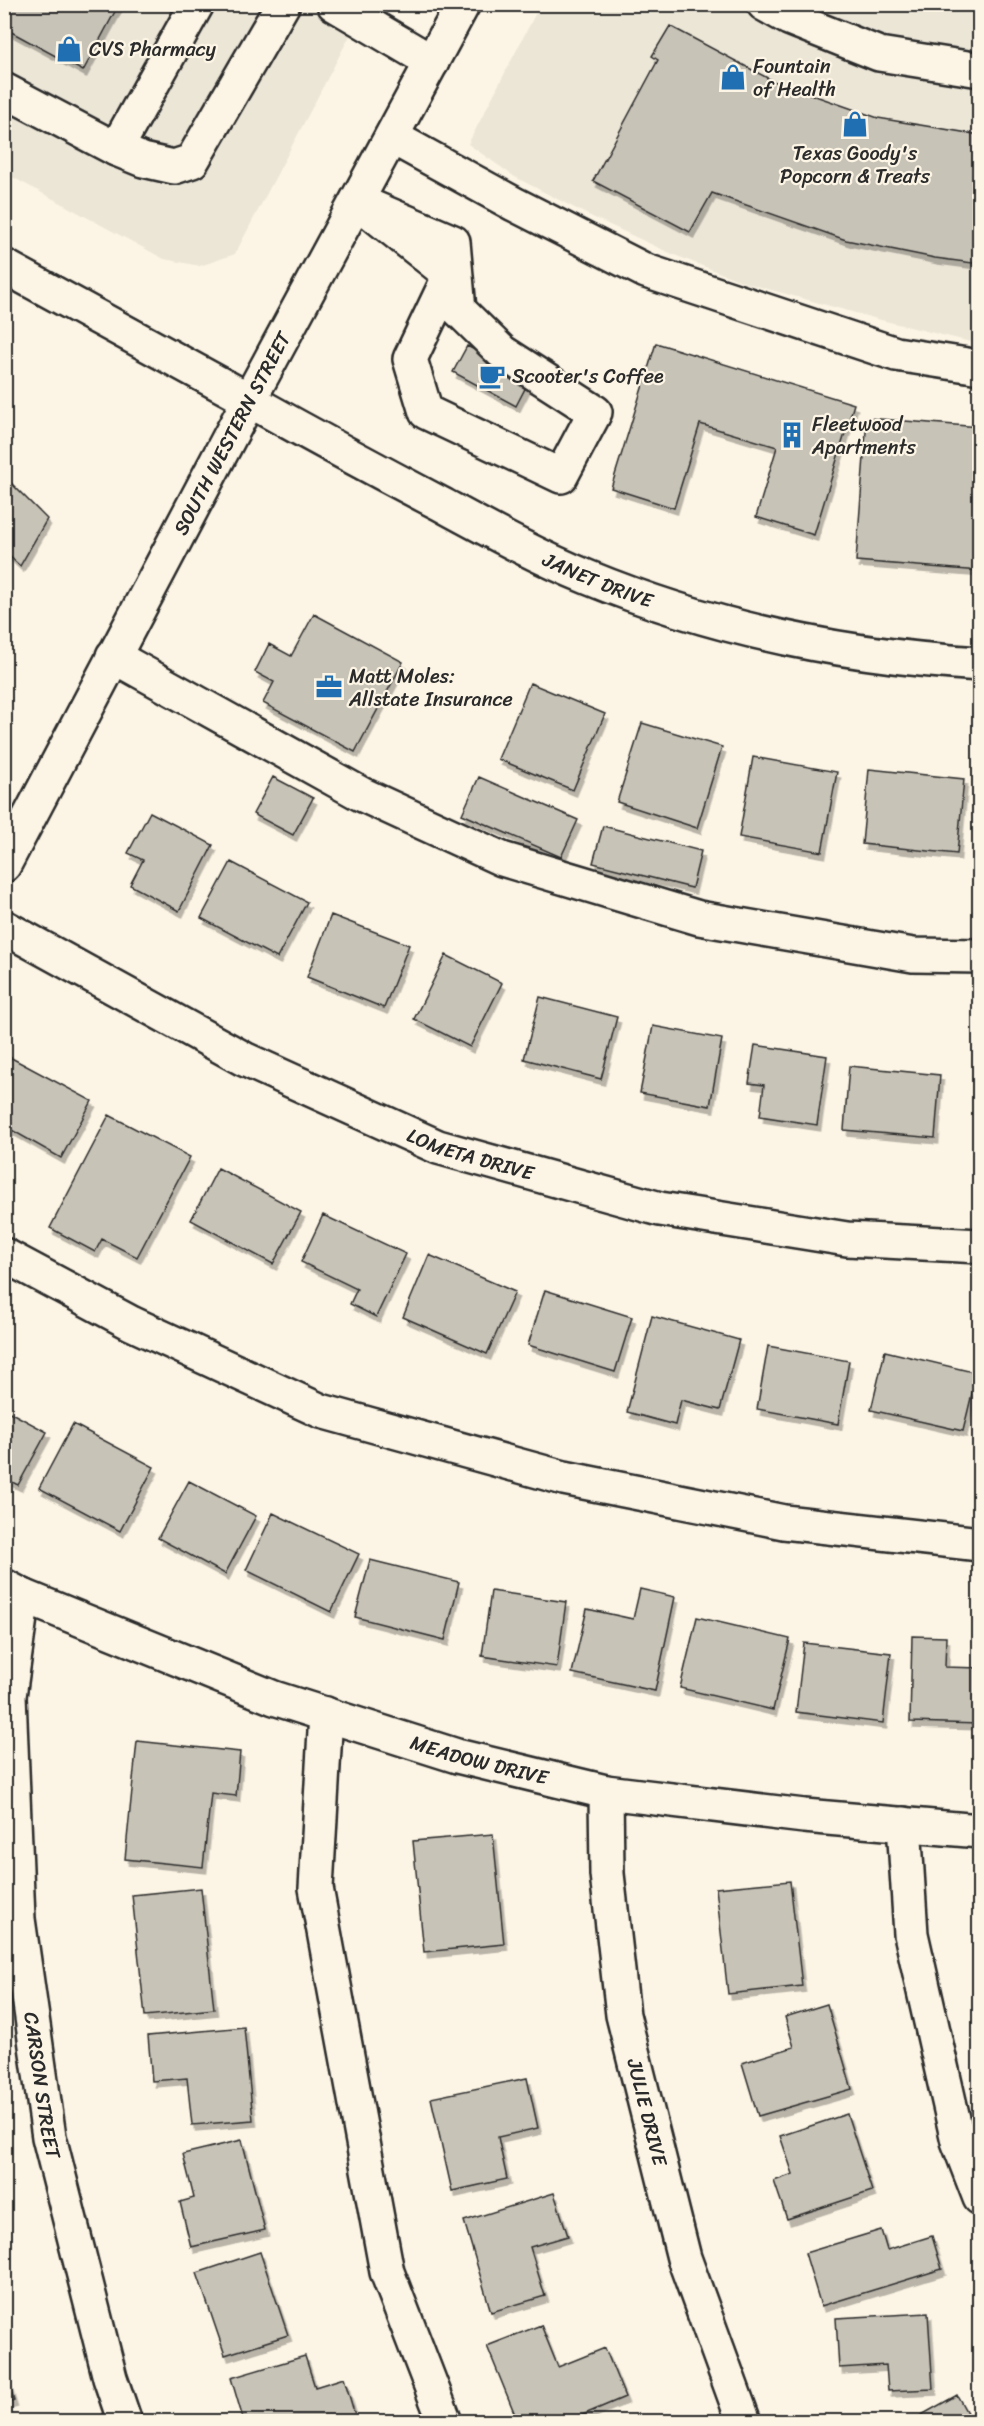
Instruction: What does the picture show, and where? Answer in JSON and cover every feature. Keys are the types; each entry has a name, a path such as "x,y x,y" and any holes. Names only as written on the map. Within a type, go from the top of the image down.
{"street":[{"path":"116,149 196,4"},
{"path":"4,90 116,149 143,160 174,167 192,161 283,4"},
{"path":"334,4 432,62"},
{"name":"SOUTH WESTERN STREET","path":"4,865 249,400 463,4"},
{"path":"764,4 789,18 879,54 980,70"},
{"path":"392,137 514,204 646,271 896,354 980,367"},
{"path":"357,201 453,243 459,310 502,352 595,412 561,476 426,412 410,359 450,275 357,201"},
{"name":"JANET DRIVE","path":"4,266 512,542 588,577 708,619 824,646 928,661 980,664"},
{"path":"113,656 361,794 502,859 699,918 913,955 980,956"},
{"name":"LOMETA DRIVE","path":"4,927 244,1059 438,1147 660,1209 847,1239 980,1246"},
{"path":"4,1255 131,1323 321,1411 576,1481 784,1522 980,1544"},
{"name":"MEADOW DRIVE","path":"14,1591 273,1698 457,1756 606,1792 804,1816 980,1831"},
{"name":"CARSON STREET","path":"14,1591 9,1696 18,1920 49,2137 110,2378 125,2421"},
{"path":"326,1714 316,1888 387,2272 445,2421"},
{"name":"JULIE DRIVE","path":"606,1792 607,1874 622,2015 684,2258 744,2421"},
{"path":"904,1824 911,1934 958,2141 980,2198"}],"shaded area":[{"path":"4,5 366,5 235,254 200,266 164,259 5,173"},
{"path":"540,5 979,5 979,344 746,283 672,254 586,214 515,177 468,144"}],"building":[{"name":"CVS Pharmacy","path":"4,4 119,4 83,71 4,28"},
{"path":"670,26 773,81 878,118 980,135 980,264 935,258 846,240 712,193 690,232 593,181 658,60 652,56"},
{"name":"Fleetwood Apartments","path":"656,343 854,404 814,535 756,517 777,447 700,424 674,508 611,488"},
{"name":"Scooter's Coffee","path":"467,346 530,379 516,406 453,372"},
{"path":"867,418 980,427 980,571 856,561"},
{"path":"4,476 47,519 20,566 4,551"},
{"path":"314,614 403,662 355,752 263,703 274,682 255,672 269,644 291,656"},
{"path":"530,683 605,714 573,790 498,759"},
{"path":"642,723 722,747 697,828 617,802"},
{"path":"753,757 837,772 822,852 739,837"},
{"path":"869,769 964,779 957,854 862,844"},
{"path":"273,777 313,798 293,835 253,814"},
{"path":"479,777 578,820 561,857 462,814"},
{"path":"150,812 213,845 179,911 130,885 143,860 128,853"},
{"path":"603,826 701,851 692,888 593,863"},
{"path":"231,862 307,902 277,958 201,918"},
{"path":"331,915 409,945 384,1008 307,977"},
{"path":"446,955 502,983 470,1047 414,1019"},
{"path":"540,997 617,1017 601,1079 524,1059"},
{"path":"653,1026 722,1039 710,1106 640,1093"},
{"path":"755,1045 827,1056 817,1125 760,1116 764,1085 749,1083"},
{"path":"4,1054 92,1101 61,1158 10,1129 4,1139"},
{"path":"849,1066 940,1075 935,1138 844,1130"},
{"path":"976,1078 980,1078 980,1141 975,1141"},
{"path":"109,1115 190,1157 137,1257 102,1239 95,1252 50,1228"},
{"path":"218,1168 301,1212 273,1264 191,1220"},
{"path":"323,1215 406,1254 376,1317 350,1304 357,1289 301,1262"},
{"path":"429,1255 515,1292 487,1354 403,1317"},
{"path":"545,1290 632,1317 615,1372 528,1345"},
{"path":"652,1316 739,1340 720,1410 681,1400 675,1425 627,1412"},
{"path":"768,1346 849,1361 838,1424 757,1409"},
{"path":"885,1351 977,1373 963,1431 871,1410"},
{"path":"4,1409 47,1432 18,1485 4,1478"},
{"path":"73,1424 154,1467 120,1531 39,1488"},
{"path":"189,1481 256,1516 225,1574 158,1538"},
{"path":"273,1513 359,1554 331,1612 246,1570"},
{"path":"370,1560 459,1582 445,1640 355,1617"},
{"path":"640,1589 675,1597 655,1691 572,1673 587,1609 633,1619"},
{"path":"491,1591 566,1602 557,1667 482,1656"},
{"path":"697,1617 790,1639 773,1710 680,1688"},
{"path":"912,1636 946,1637 945,1667 980,1668 980,1724 910,1722"},
{"path":"804,1643 891,1653 883,1723 796,1712"},
{"path":"137,1741 240,1752 236,1796 211,1793 203,1867 125,1859"},
{"path":"493,1834 504,1944 424,1952 413,1841"},
{"path":"790,1881 802,1986 728,1994 716,1888"},
{"path":"201,1888 214,2009 145,2016 132,1895"},
{"path":"827,2004 852,2089 758,2116 742,2063 794,2047 785,2017"},
{"path":"244,2027 253,2120 192,2125 187,2078 152,2081 148,2036"},
{"path":"527,2078 538,2128 498,2137 507,2179 452,2191 431,2098"},
{"path":"847,2114 872,2191 787,2219 774,2181 793,2174 780,2136"},
{"path":"242,2140 265,2230 191,2247 180,2202 194,2198 183,2154"},
{"path":"554,2193 568,2236 530,2247 545,2296 491,2312 464,2221"},
{"path":"881,2230 887,2250 932,2236 942,2269 821,2306 805,2253"},
{"path":"260,2252 288,2335 225,2355 197,2273"},
{"path":"928,2313 933,2389 888,2391 886,2365 839,2368 836,2318"},
{"path":"541,2325 558,2367 605,2348 625,2397 566,2422 518,2422 487,2346"},
{"path":"305,2356 315,2387 344,2378 357,2422 244,2422 231,2378"},
{"path":"4,2368 14,2401 4,2404"},
{"path":"957,2395 972,2422 909,2422"}],"place":[{"name":"CVS Pharmacy","path":"69,49"},
{"name":"Fountain of Health","path":"733,77"},
{"name":"Texas Goody's Popcorn & Treats","path":"855,124"},
{"name":"Scooter's Coffee","path":"492,376"},
{"name":"Fleetwood Apartments","path":"792,435"},
{"name":"Matt Moles: Allstate Insurance","path":"329,687"}]}
